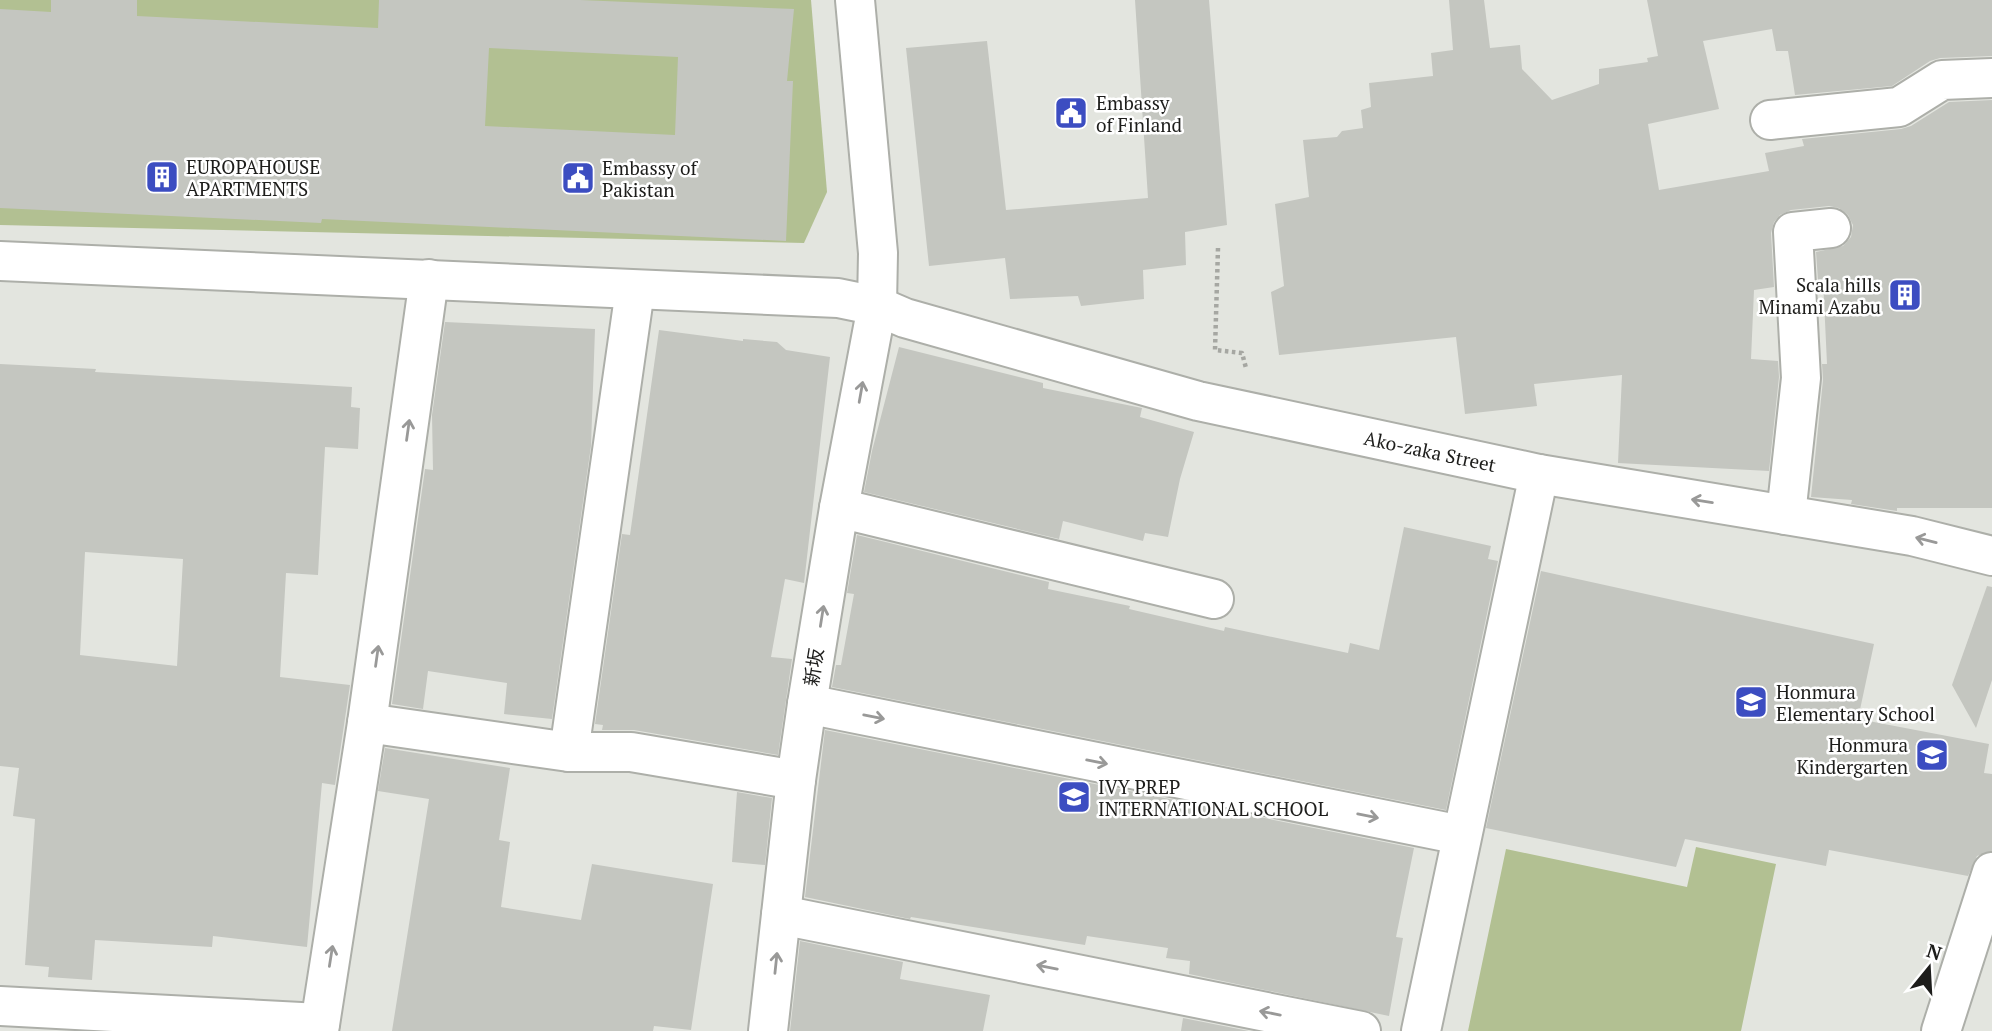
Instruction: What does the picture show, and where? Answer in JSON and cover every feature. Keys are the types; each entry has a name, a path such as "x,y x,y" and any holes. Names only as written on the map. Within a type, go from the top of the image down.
{"street":[{"name":"新坂","path":"768,1031 807,704 839,508 877,306 878,253 855,0"},
{"path":"1770,120 1899,107 1942,80 1992,78"},
{"path":"1786,515 1801,378 1793,232 1831,228"},
{"name":"Ako-zaka Street","path":"0,261 838,298 877,306 919,322 1198,401 1256,414 1539,474 1912,536 1992,556"},
{"path":"0,1006 320,1027 368,723 429,279"},
{"path":"569,752 635,290"},
{"path":"1421,1031 1539,474"},
{"path":"839,508 1213,599"},
{"path":"807,704 1461,835"},
{"path":"368,723 569,752 631,752 796,780"},
{"path":"1941,1031 1992,872"},
{"path":"781,915 1361,1031"}],"path":[{"path":"1217,248 1214,350 1242,354 1256,414"}],"green space":[{"path":"0,0 811,0 827,192 804,243 0,225"},
{"path":"1696,847 1776,864 1741,1031 1468,1031 1506,849 1687,887"}],"building":[{"path":"51,0 137,0 137,16 378,28 379,0 580,0 794,9 787,81 793,81 786,241 322,219 321,223 0,208 0,9 51,12","holes":["489,48 678,57 675,135 485,126"]},
{"path":"1135,0 1209,0 1227,225 1185,232 1186,265 1143,270 1144,299 1081,306 1078,296 1010,299 1005,258 929,266 906,48 987,41 1006,210 1148,198"},
{"path":"1449,0 1484,0 1490,48 1520,45 1522,69 1552,100 1599,84 1599,69 1648,62 1647,58 1658,56 1647,0 1992,0 1992,56 1940,58 1930,61 1892,86 1795,95 1788,51 1776,51 1772,29 1703,41 1719,109 1648,124 1659,190 1769,171 1765,153 1804,146 1802,139 1901,129 1911,126 1949,102 1992,100 1992,508 1897,508 1897,511 1851,504 1852,500 1811,497 1823,380 1822,364 1827,364 1823,279 1818,280 1816,252 1843,246 1851,237 1853,225 1848,215 1839,208 1829,206 1791,210 1780,215 1774,222 1771,233 1774,287 1754,290 1751,359 1778,361 1779,377 1769,471 1618,463 1622,375 1534,384 1537,406 1465,414 1456,337 1279,355 1271,292 1284,286 1275,204 1309,197 1303,140 1337,137 1342,131 1363,128 1361,110 1371,107 1369,83 1433,76 1431,53 1453,50"},
{"path":"445,322 595,329 591,446 552,719 504,714 507,683 428,671 423,709 392,704 425,469 433,470 432,415"},
{"path":"659,330 743,341 777,342 786,350 830,357 804,583 785,579 771,657 792,659 778,755 634,730 602,730 603,725 595,724 622,534 630,535"},
{"path":"899,347 1043,383 1043,388 1142,408 1140,417 1194,432 1180,479 1168,537 1145,533 1143,541 1063,521 1059,539 864,492"},
{"path":"0,364 352,387 351,407 360,408 358,449 325,447 318,575 286,573 280,677 350,685 335,785 322,783 307,947 213,936 212,947 95,940 92,980 48,977 49,967 25,965 35,819 13,816 19,768 0,766","holes":["85,552 183,559 177,666 80,655"]},
{"path":"1404,527 1491,546 1488,559 1498,561 1446,810 832,687 836,665 841,665 854,594 847,593 857,535 1049,582 1048,589 1130,606 1129,609 1224,631 1225,627 1348,653 1350,643 1379,650"},
{"path":"1541,571 1874,644 1858,719 1989,744 1984,773 1992,774 1992,851 1977,856 1968,876 1829,850 1826,866 1685,839 1676,867 1486,828"},
{"path":"1987,586 1992,587 1992,680 1976,728 1952,685"},
{"path":"825,730 1414,848 1396,937 1403,938 1389,1016 1189,974 1190,961 1166,958 1168,948 1087,936 1085,945 911,917 910,919 805,897"},
{"path":"385,748 510,768 499,840 510,842 501,907 581,920 592,864 713,884 691,1030 654,1026 653,1031 392,1031 429,799 378,791"},
{"path":"737,792 772,798 765,865 732,862"},
{"path":"800,941 903,962 900,979 990,995 983,1031 790,1031"},
{"path":"1183,1018 1249,1031 1181,1031"}],"place":[{"name":"Embassy of Finland","path":"1071,113"},
{"name":"EUROPAHOUSE APARTMENTS","path":"162,177"},
{"name":"Embassy of Pakistan","path":"578,178"},
{"name":"Scala hills Minami Azabu","path":"1905,295"},
{"name":"Honmura Elementary School","path":"1751,702"},
{"name":"Honmura Kindergarten","path":"1932,755"},
{"name":"IVY PREP INTERNATIONAL SCHOOL","path":"1074,797"}]}
